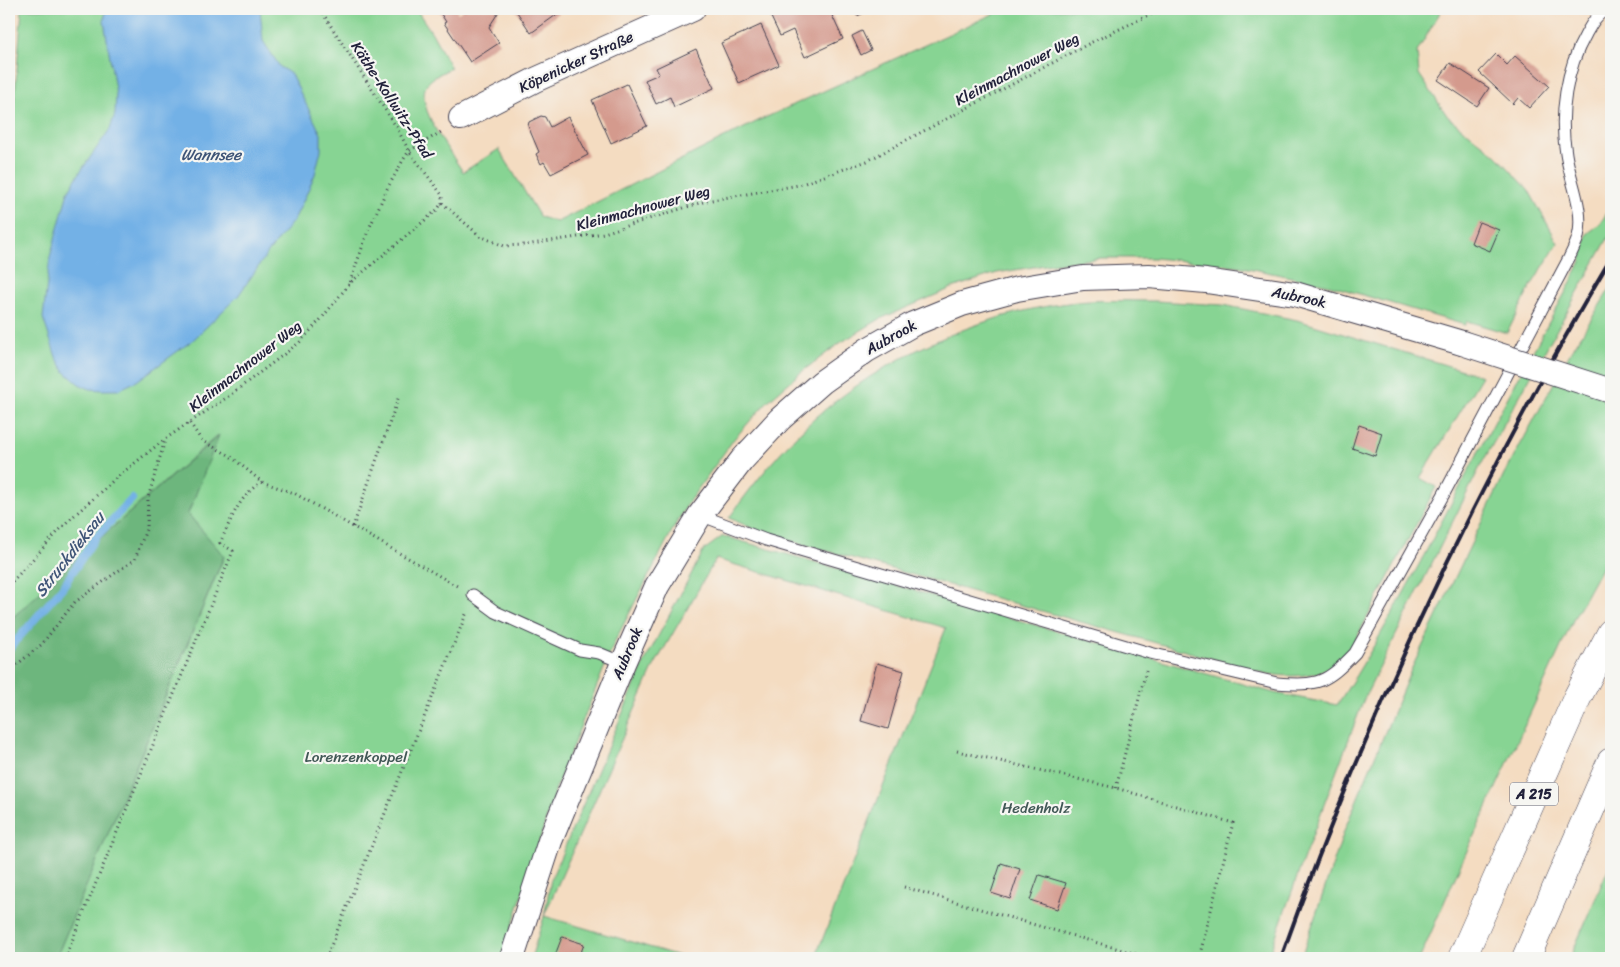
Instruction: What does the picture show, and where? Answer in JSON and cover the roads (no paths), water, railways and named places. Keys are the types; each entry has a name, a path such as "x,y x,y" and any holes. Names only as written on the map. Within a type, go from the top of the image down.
{"highway":[{"name":"A 215","path":"1462,958 1576,698 1611,633"},
{"path":"1526,958 1611,762"}],"street":[{"name":"Köpenicker Straße","path":"461,118 544,76 693,9"},
{"name":"Aubrook","path":"512,958 550,841 623,663 657,586 700,516 742,460 780,419 829,376 867,350 913,324 962,304 1017,289 1083,278 1149,276 1206,281 1295,294 1462,343 1611,391"}],"lane":[{"path":"700,516 766,540 1150,653 1251,678 1295,684 1318,683 1335,674 1355,654 1449,484 1578,238 1579,209 1566,154 1563,114 1573,64 1581,43 1596,18 1608,9"},
{"path":"473,595 496,612 513,620 580,650 599,653 623,663"}],"water":[{"name":"Wannsee","path":"106,9 260,9 263,41 280,67 291,74 321,134 321,150 315,174 294,220 267,254 238,296 193,340 137,381 118,390 90,389 79,384 65,372 56,357 43,318 50,257 68,192 110,129 115,114 116,95 104,21"}],"waterway":[{"name":"Struckdieksau","path":"9,649 62,588 95,538 132,499"}],"railway":[{"path":"1281,958 1351,777 1429,600 1516,427 1562,342 1611,258"}],"park label":[{"name":"Lorenzenkoppel","path":"356,757"},
{"name":"Hedenholz","path":"1036,808"}]}
